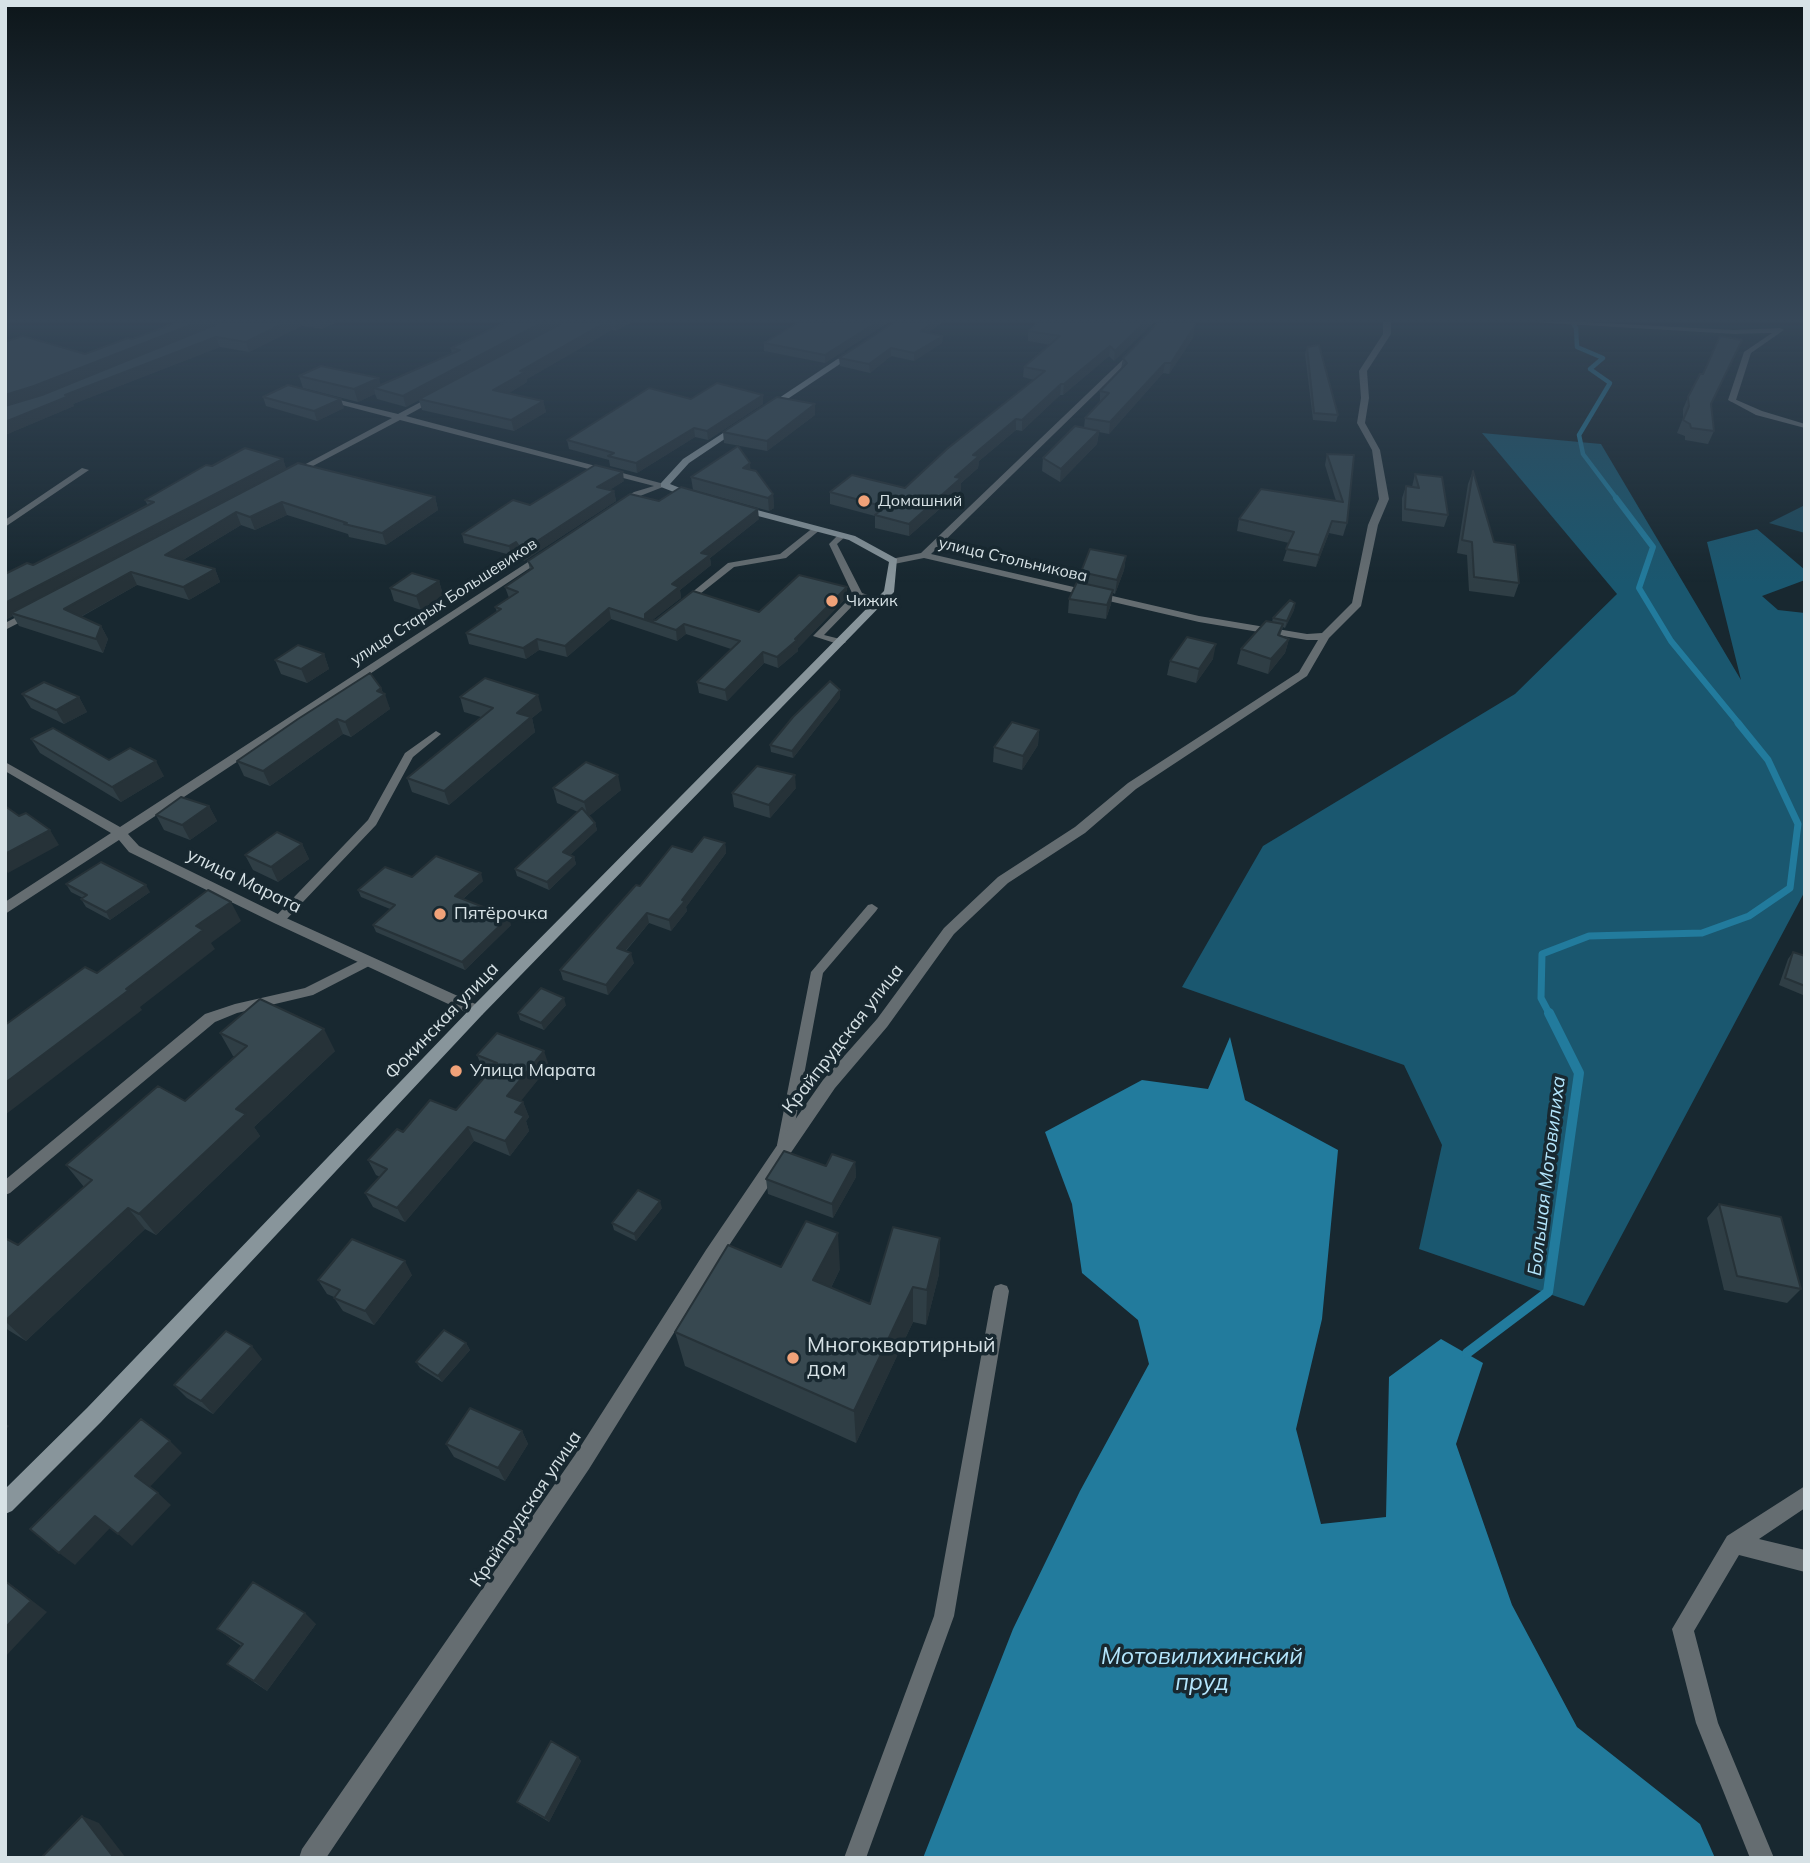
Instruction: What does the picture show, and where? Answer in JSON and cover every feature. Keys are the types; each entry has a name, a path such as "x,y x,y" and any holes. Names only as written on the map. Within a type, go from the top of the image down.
{"main road":[{"path":"760,413 766,409"},
{"path":"699,498 664,485 686,461 748,421"},
{"path":"725,505 842,536 894,561"},
{"name":"Фокинская улица","path":"5,1504 94,1415 477,1011 881,601 889,592 894,561"}],"street":[{"path":"367,409 664,485"},
{"path":"278,481 413,409"},
{"path":"924,555 1074,409"},
{"name":"Крайпрудская улица","path":"311,1858 582,1462 712,1256 784,1149 829,1084 882,1023 949,931 1003,880 1080,830 1132,786 1303,674 1325,636 1357,604 1373,525 1384,499 1376,450 1361,423 1363,409"},
{"path":"5,524 85,470"},
{"path":"614,509 637,494 664,485"},
{"name":"улица Старых Большевиков","path":"5,909 556,547"},
{"name":"улица Стольникова","path":"894,561 924,555 1199,619 1307,637 1325,636"},
{"path":"5,626 40,608"},
{"name":"улица Марата","path":"5,766 120,833 134,849 279,920 477,1011"},
{"path":"1762,1858 1707,1723 1683,1629 1734,1543 1805,1496"},
{"path":"1734,1543 1805,1561"}],"lane":[{"path":"1751,409 1805,426"},
{"path":"674,611 731,565 783,556 817,529"},
{"path":"842,536 834,544 858,595"},
{"path":"858,595 881,601"},
{"path":"841,642 818,636 858,595"},
{"path":"279,920 372,822 410,755 436,734"},
{"path":"784,1149 817,972 872,908"},
{"path":"5,1189 210,1018 235,1009 308,992 369,961"},
{"path":"855,1858 944,1616 1000,1291"}],"shaded area":[{"path":"1482,433 1601,444 1741,680 1707,542 1757,529 1805,570 1805,580 1762,596 1778,610 1805,613 1805,891 1584,1306 1419,1249 1442,1145 1404,1065 1182,987 1263,846 1515,694 1617,594"},
{"path":"1805,505 1805,533 1769,523"}],"water":[{"name":"Мотовилихинский пруд","path":"1230,1037 1245,1100 1338,1150 1322,1319 1296,1429 1321,1524 1386,1517 1389,1377 1441,1339 1483,1363 1456,1444 1512,1605 1577,1727 1700,1824 1715,1858 923,1858 1013,1629 1080,1491 1149,1364 1138,1320 1082,1273 1072,1204 1045,1132 1142,1080 1208,1089"}],"building":[{"path":"5,409 37,409 5,422"},
{"path":"463,409 530,409 511,420"},
{"path":"616,409 741,409 707,431 694,428 636,463 608,456 614,453 567,440"},
{"path":"759,409 809,409 767,441 723,432"},
{"path":"997,409 1034,409 1022,420 1016,419 973,455 979,456 955,477 961,478 909,524 875,515 885,507 830,492 852,475 905,488 947,449"},
{"path":"1094,409 1122,409 1110,422 1085,418"},
{"path":"1314,409 1336,409 1338,415 1314,413"},
{"path":"1688,409 1712,409 1714,431 1691,428 1690,424 1683,420"},
{"path":"1075,426 1099,431 1061,469 1043,458"},
{"path":"738,446 750,463 743,468 756,471 773,494 768,498 691,477"},
{"path":"245,448 283,459 5,603 5,574 27,563 33,565 78,542 154,502 145,500 206,465 212,466"},
{"path":"1327,454 1354,455 1347,523 1332,521 1319,555 1286,549 1294,532 1239,519 1261,489 1343,502"},
{"path":"298,463 435,497 382,533 344,524 347,523 282,502 250,517 236,512 165,555 215,569 183,587 131,572 64,609 101,626 96,639 11,613"},
{"path":"595,465 623,472 597,487 614,491 522,551 516,542 509,546 462,534 513,500 530,505"},
{"path":"1473,471 1494,542 1515,545 1519,583 1474,577 1472,542 1462,540"},
{"path":"1415,474 1442,477 1448,515 1405,509 1406,486 1419,488"},
{"path":"681,487 758,509 701,553 710,555 672,584 679,587 645,614 645,618 656,620 693,591 759,612 799,575 847,587 795,639 797,640 777,657 763,652 725,690 697,682 740,641 684,624 676,630 609,608 565,646 537,639 523,648 466,633 501,609 495,607 518,592 505,587 533,568 528,561 630,494 659,501"},
{"path":"1090,549 1126,556 1117,580 1081,572"},
{"path":"412,573 439,581 416,596 390,588"},
{"path":"1077,582 1113,590 1107,605 1069,599"},
{"path":"1290,600 1295,603 1287,621 1273,618"},
{"path":"1266,621 1283,624 1278,635 1289,639 1271,659 1241,649"},
{"path":"1187,637 1216,644 1199,669 1170,661"},
{"path":"298,645 324,654 301,669 275,660"},
{"path":"370,673 381,688 377,691 385,694 345,722 337,719 263,771 237,761 298,719"},
{"path":"485,678 538,695 517,713 531,717 444,791 407,778 493,708 460,697"},
{"path":"830,681 840,690 792,751 770,745 793,717"},
{"path":"44,682 79,697 56,710 22,694"},
{"path":"1012,722 1039,730 1023,756 994,747"},
{"path":"53,728 109,760 130,748 156,761 112,787 31,739"},
{"path":"586,762 618,775 584,802 553,788"},
{"path":"757,766 795,775 769,805 732,793"},
{"path":"181,797 209,806 182,825 156,815"},
{"path":"5,806 19,816 26,813 50,830 5,854"},
{"path":"582,808 595,823 563,852 574,857 547,882 515,869"},
{"path":"277,832 302,844 271,867 245,855"},
{"path":"704,837 725,843 669,920 647,913 617,948 631,953 606,985 560,970 636,885 640,886 672,846 692,852"},
{"name":"Пятёрочка","path":"436,856 481,873 455,896 509,917 462,962 373,925 395,905 358,890 385,867 412,877"},
{"path":"101,862 146,885 106,912 81,899 87,895 66,884"},
{"path":"208,890 231,902 196,926 203,930 126,989 129,990 5,1083 5,1025 85,967 97,973"},
{"path":"1793,952 1805,956 1805,986 1785,978"},
{"path":"541,988 564,998 541,1023 518,1013"},
{"path":"260,999 324,1029 236,1109 246,1114 139,1214 128,1208 5,1321 5,1238 18,1245 92,1180 66,1165 158,1086 185,1101 247,1046 220,1033"},
{"path":"497,1033 544,1051 507,1096 523,1102 515,1112 524,1116 505,1141 468,1127 397,1208 365,1193 387,1169 368,1160 397,1129 403,1132 430,1100 456,1110 497,1063 477,1055"},
{"path":"784,1151 826,1166 832,1154 855,1162 832,1204 766,1179"},
{"path":"638,1190 660,1201 634,1234 612,1223"},
{"path":"1719,1204 1781,1217 1801,1289 1737,1276"},
{"path":"806,1221 838,1233 813,1280 870,1304 893,1227 940,1238 927,1290 913,1287 854,1411 675,1332 728,1245 781,1267"},
{"path":"352,1239 405,1261 365,1311 334,1298 340,1290 318,1280"},
{"path":"444,1330 466,1343 438,1376 416,1362"},
{"path":"226,1331 252,1346 201,1401 174,1385"},
{"path":"470,1408 522,1431 498,1468 446,1444"},
{"path":"141,1419 170,1441 135,1476 158,1493 118,1534 95,1516 59,1553 30,1529"},
{"path":"5,1581 31,1601 5,1628"},
{"path":"253,1582 305,1613 254,1681 227,1664 243,1644 217,1629"},
{"path":"551,1741 578,1757 545,1818 517,1802"},
{"path":"82,1816 114,1858 41,1858"}],"waterway":[{"name":"Большая Мотовилиха","path":"1595,409 1579,435 1583,454 1617,499"},
{"name":"Большая Мотовилиха","path":"1616,498 1653,547 1639,588 1671,641 1740,725"},
{"name":"Большая Мотовилиха","path":"1550,1015 1541,998 1542,954 1589,936 1702,933 1749,916 1790,888 1798,824 1768,760 1738,723"},
{"name":"Большая Мотовилиха","path":"1467,1353 1548,1292 1579,1073 1550,1015"}],"place":[{"name":"Домашний","path":"864,501"},
{"name":"Чижик","path":"832,601"},
{"name":"Пятёрочка","path":"440,914"},
{"name":"Улица Марата","path":"456,1071"},
{"name":"Многоквартирный дом","path":"793,1358"}]}
